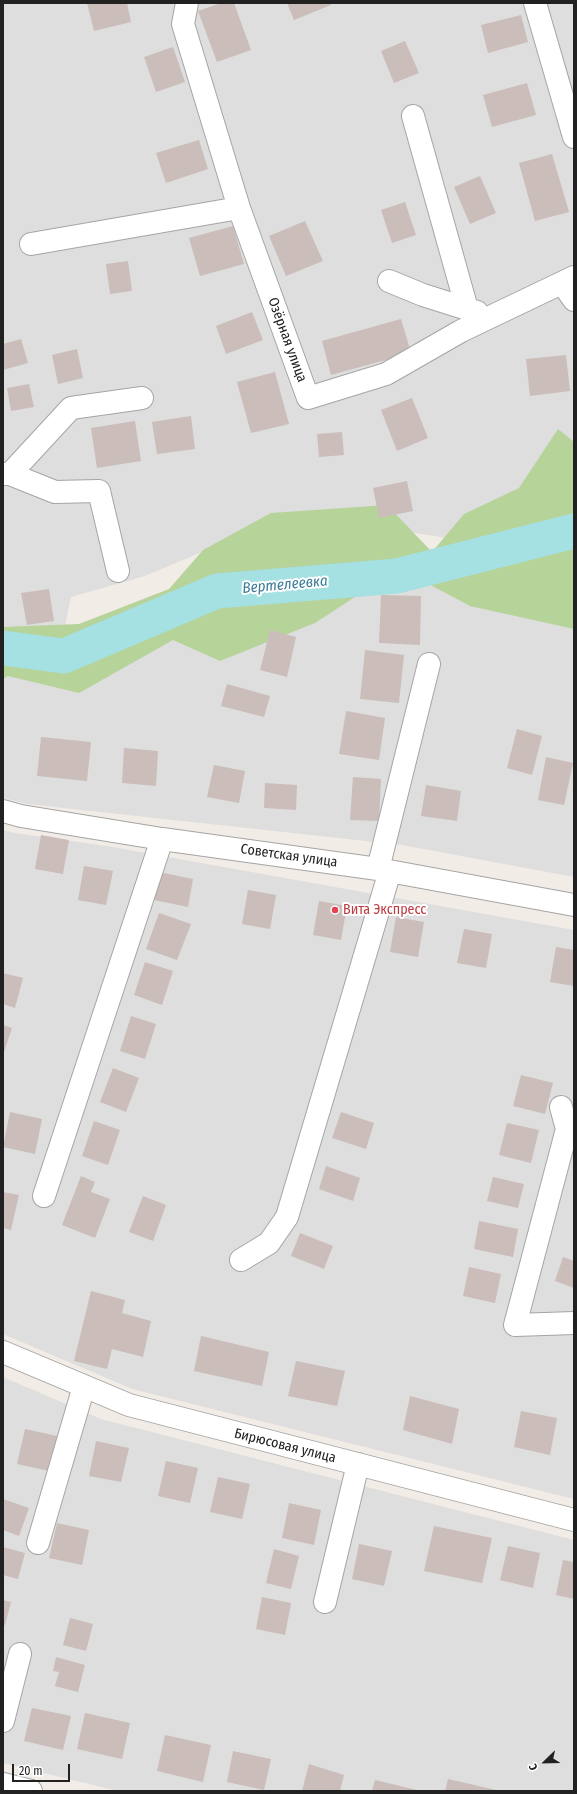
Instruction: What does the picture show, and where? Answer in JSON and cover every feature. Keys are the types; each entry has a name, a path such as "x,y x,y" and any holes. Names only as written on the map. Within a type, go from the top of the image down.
{"street":[{"name":"Озёрная улица","path":"187,3 183,24 239,208 308,398 386,374 461,331 492,317 570,287"},
{"path":"535,3 574,137"},
{"path":"413,116 467,309"},
{"path":"31,244 239,208"},
{"path":"389,281 423,295 492,317"},
{"path":"118,571 99,491 55,492 7,474 71,408 142,398"},
{"path":"241,1260 270,1243 287,1217 384,870 429,664"},
{"name":"Советская улица","path":"3,811 20,816 162,839 384,870 574,905"},
{"path":"44,1196 162,839"},
{"path":"561,1107 567,1129 515,1325 574,1323"},
{"name":"Бирюсовая улица","path":"3,1352 129,1405 574,1520"},
{"path":"38,1543 84,1386"},
{"path":"325,1602 358,1464"},
{"path":"3,1721 20,1654"},
{"path":"3,1784 31,1791"}],"shaded area":[{"path":"3,3 574,3 574,492 487,544 294,513 145,576 71,597 64,630 24,636 3,626"},
{"path":"456,581 574,609 574,877 402,845 27,804 3,798 3,671 259,601"},
{"path":"3,830 107,846 574,930 574,1499 132,1389 3,1334"},
{"path":"3,1377 101,1419 574,1540 574,1791 118,1791 3,1763"}],"green space":[{"path":"558,429 574,442 574,629 470,606 419,579 364,591 315,623 220,661 173,640 79,693 8,676 3,679 3,627 79,624 169,589 203,550 271,513 387,505 432,552 464,514 519,488"}],"building":[{"path":"87,3 127,3 131,22 94,31"},
{"path":"221,3 234,3 251,50 217,62 198,11"},
{"path":"287,3 330,3 331,5 294,20"},
{"path":"521,15 528,42 488,53 481,25"},
{"path":"405,41 419,73 394,83 381,51"},
{"path":"173,47 185,82 156,92 144,57"},
{"path":"527,83 536,115 492,127 483,95"},
{"path":"199,140 208,169 166,183 156,153"},
{"path":"552,154 569,212 535,221 519,163"},
{"path":"480,176 496,213 470,224 454,187"},
{"path":"405,202 416,235 392,243 381,210"},
{"path":"305,221 323,261 286,276 269,236"},
{"path":"233,226 244,264 200,276 189,238"},
{"path":"128,261 132,291 110,294 106,264"},
{"path":"252,312 263,340 226,354 216,326"},
{"path":"401,319 411,353 331,375 322,341"},
{"path":"21,339 28,363 3,370 3,344"},
{"path":"77,349 83,378 58,384 52,355"},
{"path":"566,355 570,391 530,396 526,359"},
{"path":"275,372 289,424 251,433 237,382"},
{"path":"29,384 34,407 11,411 7,388"},
{"path":"412,398 428,438 397,451 381,410"},
{"path":"191,416 195,449 157,454 152,422"},
{"path":"135,421 141,461 97,468 91,428"},
{"path":"342,432 344,455 319,457 317,434"},
{"path":"407,481 413,511 379,518 373,488"},
{"path":"49,589 54,621 27,625 21,593"},
{"path":"381,595 421,596 420,645 379,643"},
{"path":"270,630 296,637 287,677 260,670"},
{"path":"365,650 404,655 399,703 360,699"},
{"path":"227,684 270,696 264,717 221,706"},
{"path":"346,711 385,718 379,760 339,754"},
{"path":"517,729 542,736 532,775 507,768"},
{"path":"41,737 91,742 87,781 37,776"},
{"path":"124,748 158,751 156,786 122,783"},
{"path":"546,757 573,763 564,805 538,800"},
{"path":"214,765 245,771 239,803 207,797"},
{"path":"353,777 381,779 379,821 350,820"},
{"path":"265,783 297,785 296,810 264,808"},
{"path":"426,785 461,791 457,821 421,816"},
{"path":"41,835 69,840 63,874 35,869"},
{"path":"84,866 113,871 106,905 78,900"},
{"path":"159,872 193,879 188,907 154,900"},
{"path":"248,890 276,895 270,929 242,924"},
{"path":"319,901 347,906 341,940 313,935"},
{"path":"159,913 191,924 177,960 146,949"},
{"path":"396,917 424,922 418,957 390,952"},
{"path":"464,929 492,934 486,968 457,963"},
{"path":"556,947 574,950 574,986 550,982"},
{"path":"145,962 173,971 162,1005 134,995"},
{"path":"3,973 23,978 15,1008 3,1004"},
{"path":"131,1016 156,1024 145,1059 120,1051"},
{"path":"3,1025 12,1028 3,1055"},
{"path":"113,1068 139,1078 126,1112 100,1102"},
{"path":"521,1075 553,1083 545,1114 513,1106"},
{"path":"10,1112 42,1119 35,1154 3,1147"},
{"path":"341,1112 374,1123 366,1149 332,1138"},
{"path":"94,1121 120,1130 108,1165 82,1156"},
{"path":"507,1123 539,1130 531,1163 499,1155"},
{"path":"326,1166 360,1178 353,1201 319,1189"},
{"path":"81,1176 95,1182 91,1192 110,1199 95,1238 62,1225"},
{"path":"493,1177 524,1184 518,1208 487,1201"},
{"path":"3,1192 19,1195 11,1230 3,1228"},
{"path":"143,1196 166,1205 153,1241 129,1232"},
{"path":"479,1221 518,1229 513,1257 474,1249"},
{"path":"300,1233 333,1246 324,1269 291,1256"},
{"path":"563,1257 574,1261 574,1288 555,1281"},
{"path":"469,1267 501,1274 495,1303 463,1296"},
{"path":"91,1291 125,1300 122,1313 151,1321 143,1357 112,1349 107,1369 74,1361"},
{"path":"201,1336 269,1352 262,1386 194,1371"},
{"path":"296,1361 345,1371 337,1406 288,1396"},
{"path":"410,1396 459,1409 452,1444 403,1430"},
{"path":"521,1411 557,1418 550,1455 514,1447"},
{"path":"25,1429 57,1436 49,1471 17,1464"},
{"path":"96,1441 129,1448 121,1482 89,1476"},
{"path":"166,1461 198,1468 190,1503 158,1496"},
{"path":"218,1477 250,1484 242,1519 210,1512"},
{"path":"3,1499 29,1508 19,1536 3,1530"},
{"path":"289,1503 321,1510 314,1545 282,1538"},
{"path":"57,1523 89,1530 82,1565 49,1558"},
{"path":"434,1526 492,1538 482,1583 424,1571"},
{"path":"359,1544 392,1551 384,1586 352,1579"},
{"path":"508,1546 540,1553 533,1588 500,1580"},
{"path":"3,1547 25,1553 18,1579 3,1575"},
{"path":"274,1549 299,1556 291,1589 266,1583"},
{"path":"563,1560 574,1562 574,1599 556,1595"},
{"path":"262,1597 291,1603 285,1635 256,1629"},
{"path":"3,1600 11,1602 5,1625 3,1624"},
{"path":"70,1618 93,1624 86,1651 63,1645"},
{"path":"56,1657 85,1665 78,1692 55,1686 59,1672 53,1671"},
{"path":"32,1708 71,1716 63,1750 24,1741"},
{"path":"85,1713 130,1723 122,1759 77,1749"},
{"path":"165,1735 211,1745 203,1782 157,1771"},
{"path":"233,1751 271,1759 264,1790 227,1782"},
{"path":"309,1764 344,1775 340,1791 302,1791"},
{"path":"448,1779 496,1790 496,1791 445,1791"},
{"path":"375,1780 417,1790 372,1791"}],"waterway":[{"name":"Вертелеевка","path":"3,648 64,656 217,591 397,576 574,531"}],"place":[{"name":"Вита Экспресс","path":"335,910"}]}
